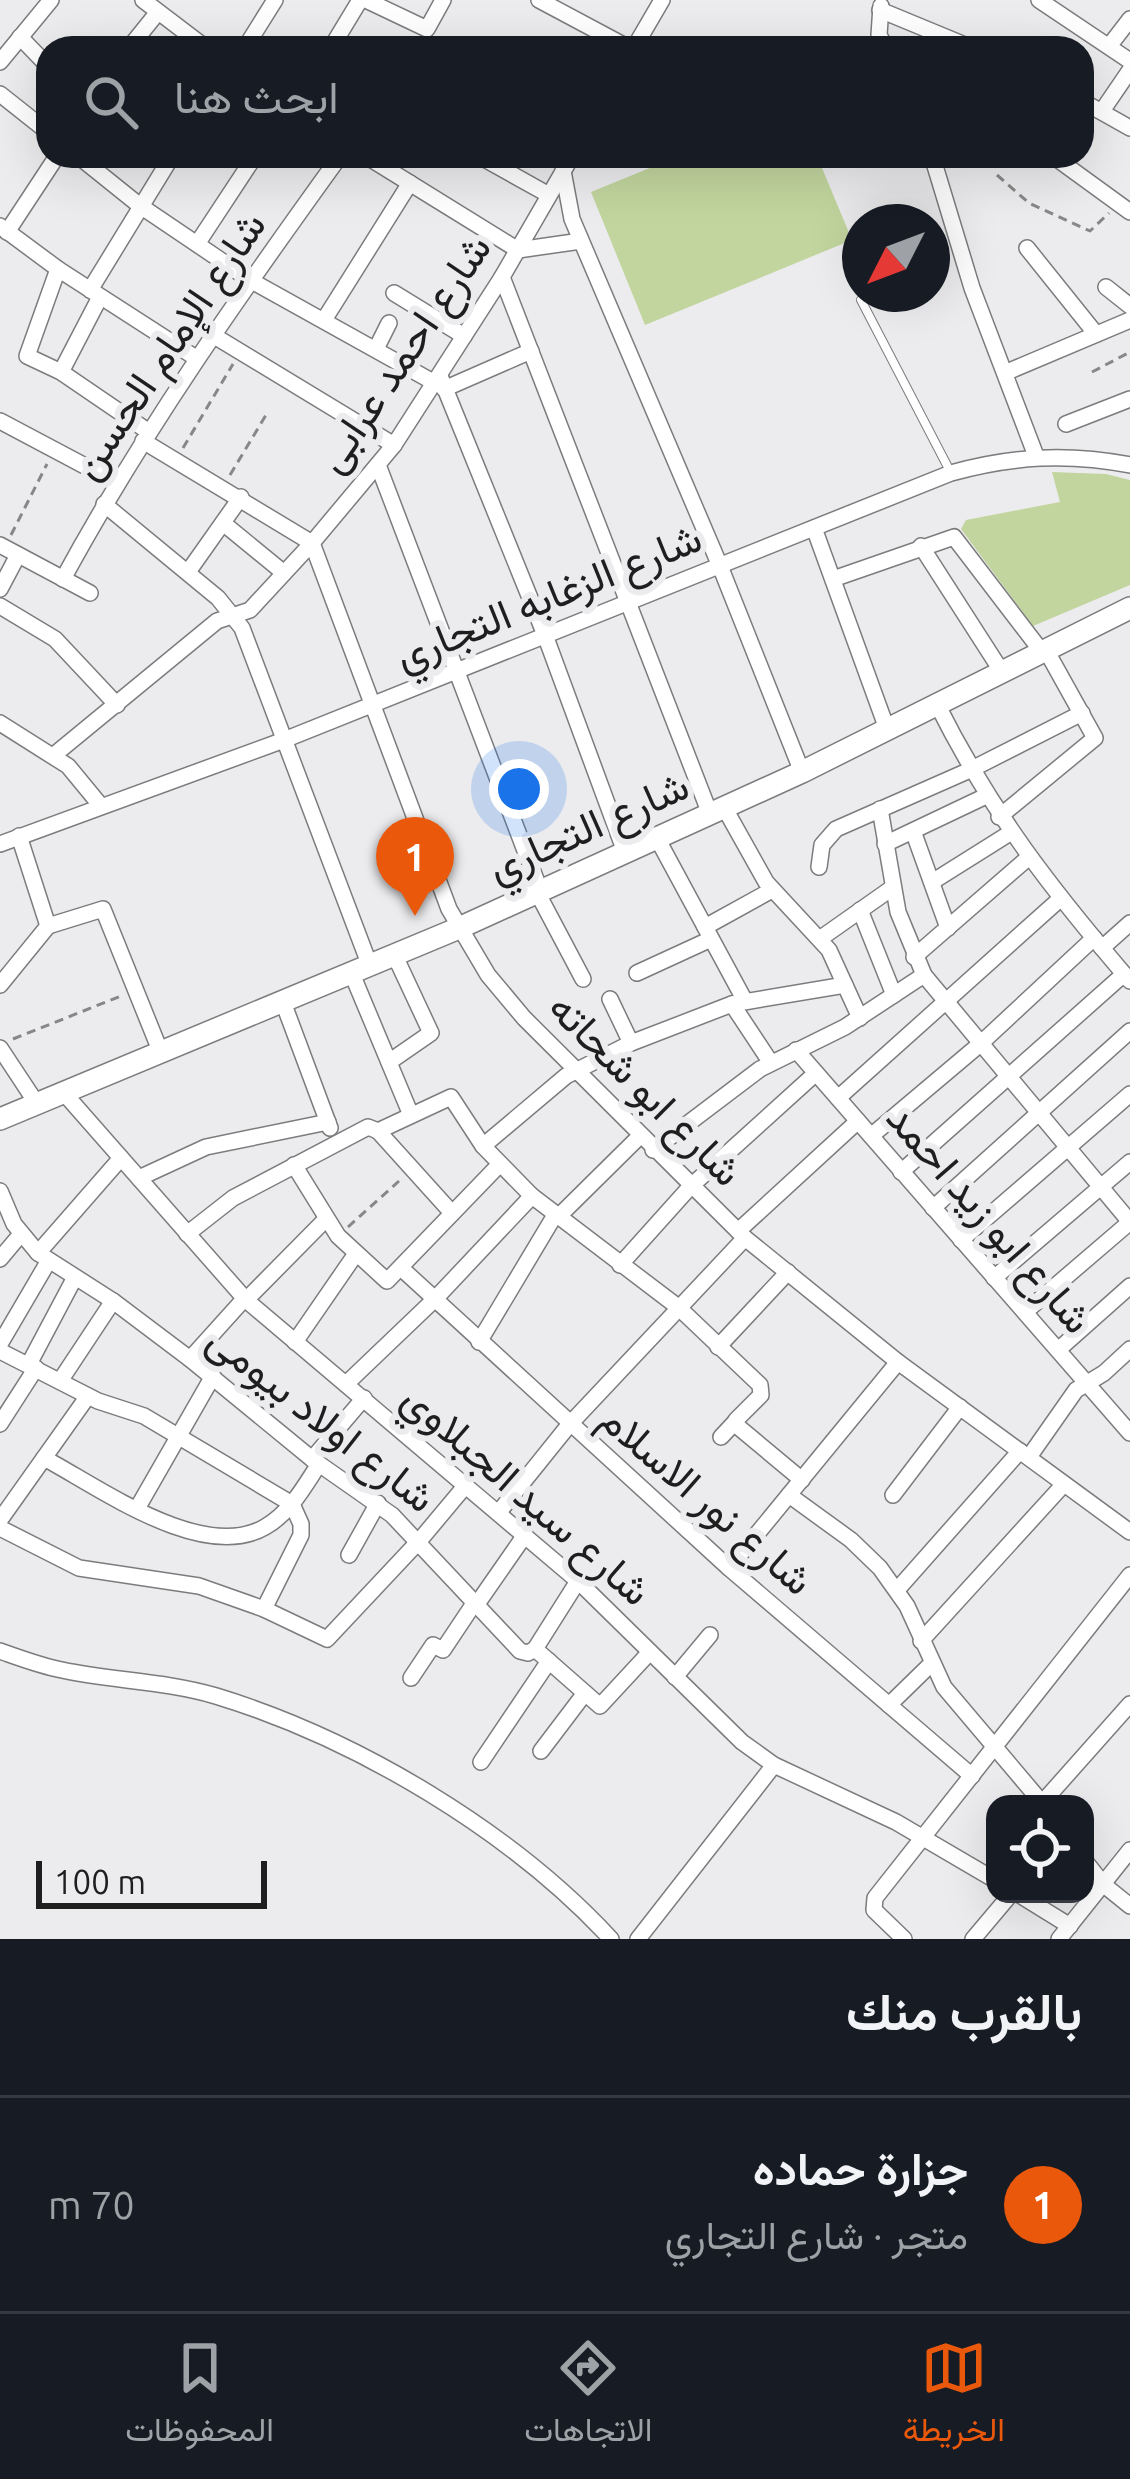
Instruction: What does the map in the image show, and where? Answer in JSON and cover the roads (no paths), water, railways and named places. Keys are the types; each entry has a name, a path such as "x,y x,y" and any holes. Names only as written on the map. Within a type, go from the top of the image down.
{"street":[{"path":"0,62 51,0"},
{"path":"143,0 190,36"},
{"path":"252,36 274,0"},
{"path":"341,36 363,0 428,28 442,0"},
{"path":"539,0 609,36"},
{"path":"640,36 662,0"},
{"path":"1039,0 1130,61"},
{"path":"880,36 881,5 947,36"},
{"path":"138,36 158,11"},
{"path":"1109,45 1130,19"},
{"path":"20,37 36,54"},
{"path":"1102,111 1130,70"},
{"path":"0,94 36,122"},
{"path":"1094,107 1130,128"},
{"path":"48,168 4,229 196,358"},
{"path":"93,168 250,280 440,382 545,635 625,852"},
{"path":"61,373 95,293 159,168"},
{"path":"196,244 247,168"},
{"name":"شارع الإمام الحسن","path":"63,579 196,358 331,168"},
{"path":"386,168 518,250 581,241"},
{"path":"501,168 549,195"},
{"name":"شارع احمد عرابى","path":"54,755 217,621 255,606 312,543 440,382 565,168"},
{"path":"567,168 566,195 581,241 802,772"},
{"path":"936,168 973,288 1036,456"},
{"path":"1069,168 1125,208"},
{"path":"324,320 410,183"},
{"path":"1028,248 1096,334"},
{"path":"58,269 26,352 176,460 312,543"},
{"path":"502,277 717,810 772,890 821,938 860,1018"},
{"path":"1106,287 1130,306"},
{"path":"394,293 464,336"},
{"path":"1006,372 1130,320"},
{"path":"376,349 389,323"},
{"path":"212,334 394,445"},
{"path":"440,382 531,351"},
{"path":"1066,424 1130,399"},
{"path":"0,421 117,483"},
{"name":"شارع الزغابه التجاري","path":"0,844 284,740 951,473 997,460 1036,456 1130,465"},
{"path":"377,465 538,891 583,979"},
{"path":"188,572 241,497"},
{"path":"104,504 188,572 233,615 249,642 389,1062 411,1115"},
{"path":"223,523 284,573"},
{"path":"814,528 887,729"},
{"path":"833,579 950,536 1044,651 1095,734 1093,742 999,817"},
{"name":"شارع ابو شحاته","path":"312,543 459,928 506,997 741,1234 898,1362 1130,1532"},
{"path":"921,547 1002,672"},
{"path":"0,589 8,549 90,593"},
{"path":"0,606 55,639 117,705"},
{"name":"شارع التجاري","path":"0,1118 459,928 802,772 1130,608"},
{"path":"901,1172 1127,977 1010,833 970,770 937,704"},
{"path":"819,867 822,845 831,833 970,770 1082,712"},
{"path":"0,723 54,755 101,806"},
{"path":"885,844 986,796"},
{"path":"880,809 892,888 924,975 1130,1222 1025,1312"},
{"path":"913,831 948,928"},
{"path":"932,882 1010,833"},
{"path":"20,836 48,926"},
{"path":"657,838 771,1063"},
{"path":"914,958 1028,858"},
{"path":"821,938 892,888"},
{"path":"637,973 772,890"},
{"path":"838,1098 1060,899"},
{"path":"0,985 48,926 103,909 161,1053"},
{"path":"860,910 894,995"},
{"path":"871,1136 1098,943 1130,923"},
{"path":"389,1062 431,1033 395,956"},
{"path":"653,1150 771,1063 860,1018 924,975"},
{"path":"483,1146 574,1070 631,1043 739,1002 845,985"},
{"path":"610,999 631,1043"},
{"path":"283,1002 337,1142"},
{"path":"933,1208 1130,1031"},
{"path":"0,1046 37,1104"},
{"name":"شارع ابو زيد احمد","path":"796,1050 1058,1351 1127,1423"},
{"path":"620,1265 690,1187 816,1073"},
{"name":"شارع سيد الجبلاوي","path":"64,1094 245,1299 578,1581 742,1742 774,1766 926,1838 986,1875"},
{"path":"961,1240 1130,1094"},
{"path":"379,1131 451,1097 483,1146 532,1196 678,1307 763,1390 721,1437"},
{"path":"500,1512 569,1425 741,1234 858,1121"},
{"path":"139,1178 206,1147 328,1123"},
{"path":"187,1234 233,1198 368,1127 379,1131 452,1213"},
{"path":"479,1342 557,1216 640,1136"},
{"path":"122,1158 43,1257 0,1348 88,1396 178,1433 292,1504 301,1534 264,1609"},
{"path":"994,1278 1130,1162"},
{"path":"294,1166 338,1236 384,1280 499,1165"},
{"name":"شارع اولاد بيومى","path":"0,1191 4,1216 43,1257 112,1301 316,1462 378,1503 420,1540 520,1651 542,1655"},
{"path":"346,1384 532,1196"},
{"path":"190,1359 326,1220"},
{"path":"0,1258 22,1234"},
{"path":"295,1342 355,1255"},
{"name":"شارع نور الاسلام","path":"401,1268 729,1568 972,1776"},
{"path":"718,1347 788,1272"},
{"path":"0,1424 74,1279"},
{"path":"1058,1351 1130,1286"},
{"path":"60,1381 112,1301"},
{"path":"896,1590 1024,1454 1072,1395 1130,1349"},
{"path":"729,1568 898,1362"},
{"path":"138,1507 212,1376"},
{"path":"88,1396 0,1524 79,1568 182,1581 264,1609 324,1639 330,1638 466,1485"},
{"path":"44,1458 191,1533 228,1538 264,1528 292,1504 316,1462 364,1398"},
{"path":"893,1495 960,1407"},
{"path":"735,1422 802,1480"},
{"path":"921,1641 1064,1484"},
{"path":"789,1495 861,1549 896,1590 955,1702 1035,1795"},
{"path":"349,1555 378,1503"},
{"path":"411,1678 434,1646 442,1650 525,1535"},
{"path":"904,1939 873,1904 1130,1575"},
{"path":"481,1762 578,1581"},
{"path":"676,1677 710,1635"},
{"path":"0,1652 62,1670 215,1696 373,1763 512,1850 611,1939"},
{"path":"542,1655 602,1706 650,1652"},
{"path":"889,1705 931,1664"},
{"path":"542,1751 585,1693"},
{"path":"1049,1795 1130,1704"},
{"path":"638,1939 774,1766"},
{"path":"1026,1903 1065,1932 1130,1850"},
{"path":"1094,1872 1130,1906"},
{"path":"973,1939 1006,1903"}],"lane":[{"path":"867,312 951,473"}],"place":[{"name":"جزارة حماده","path":"415,916"}]}
